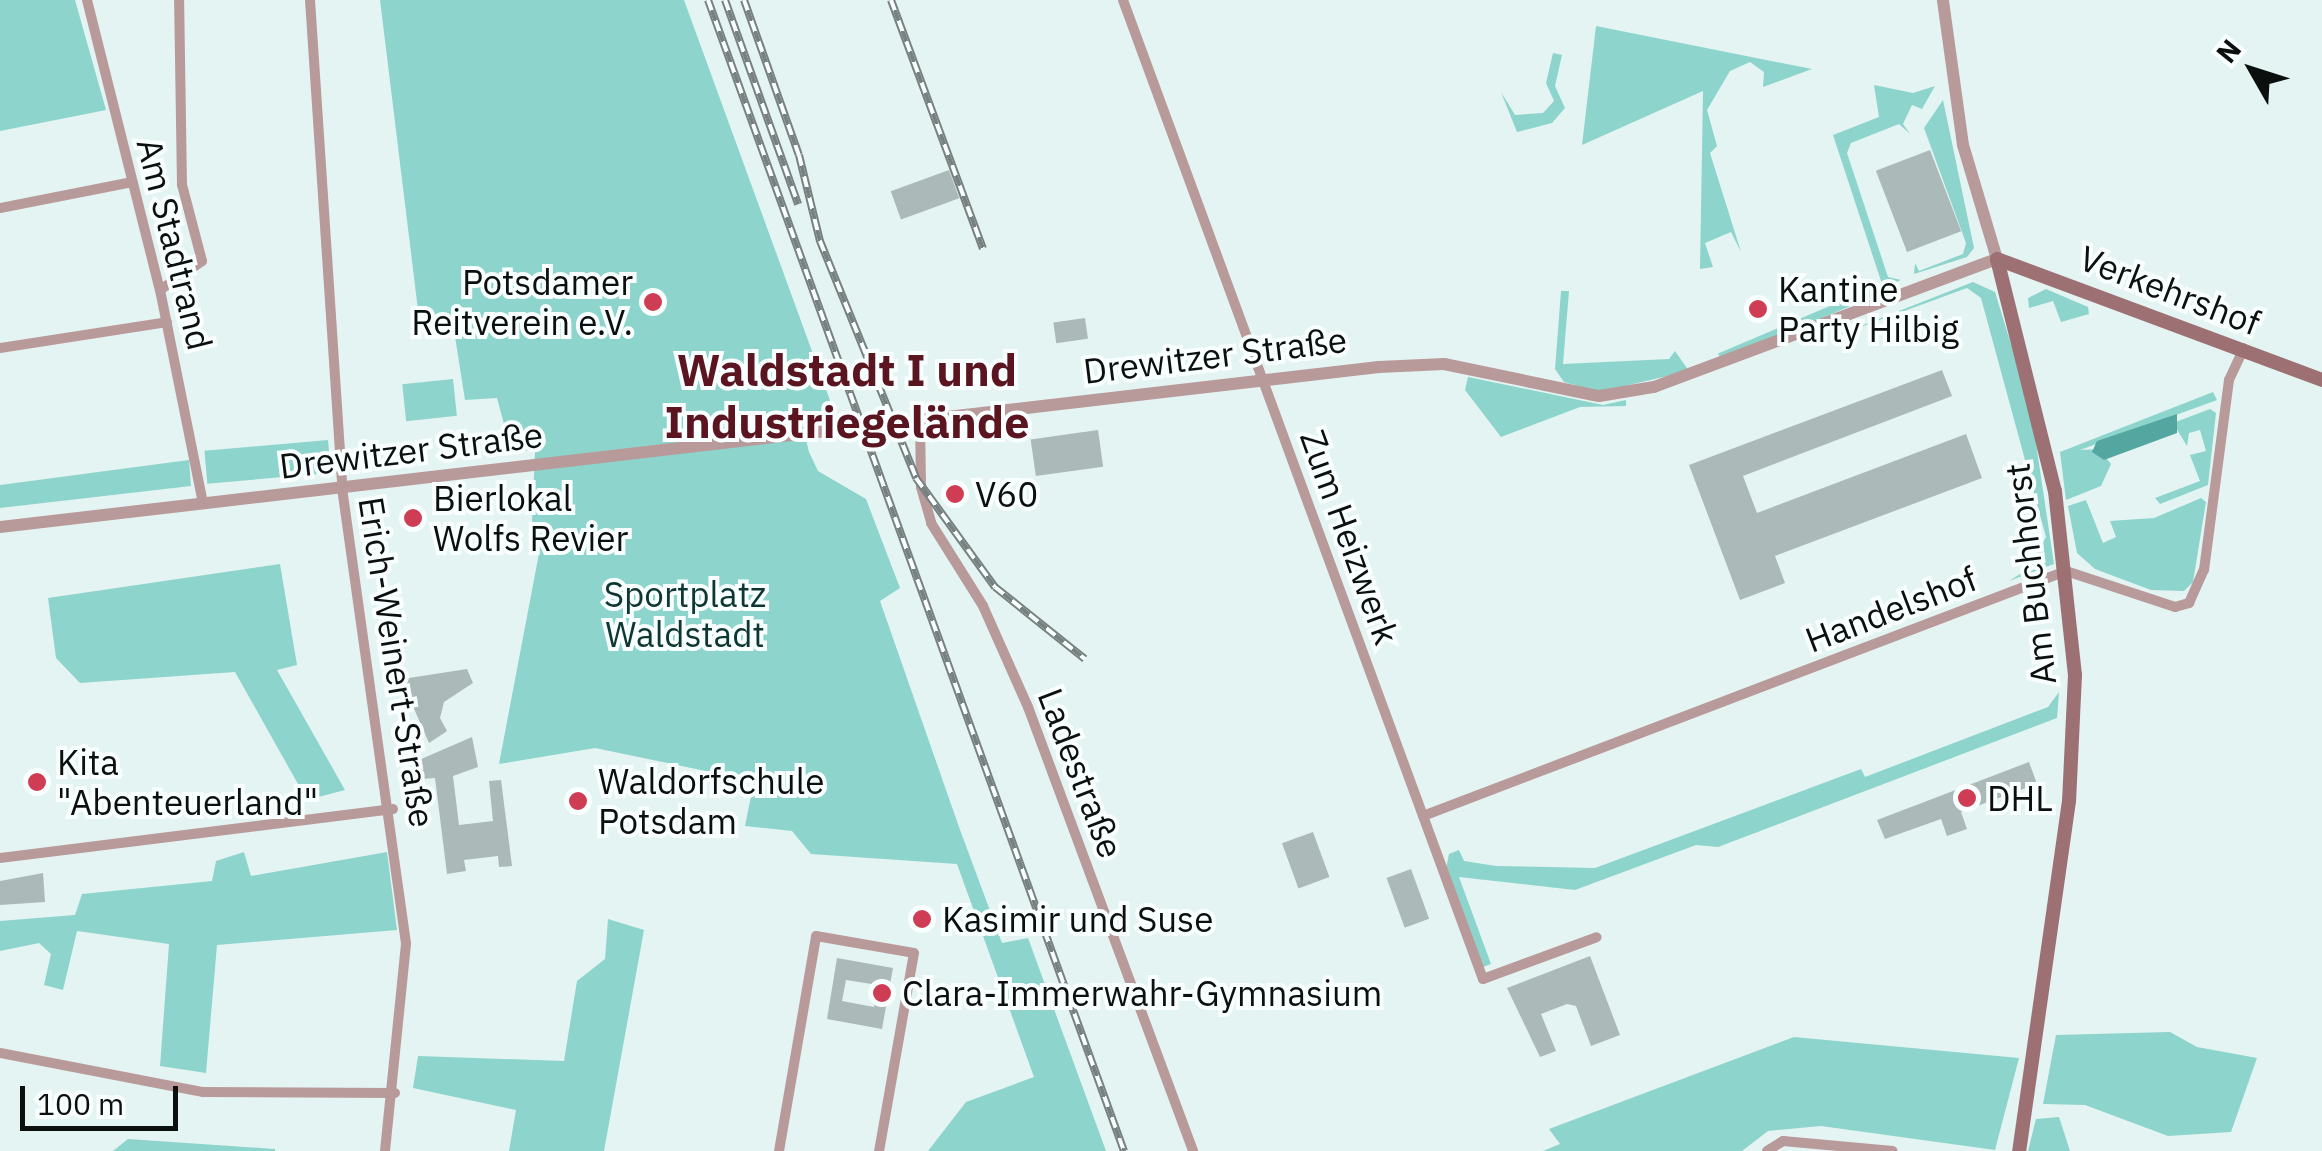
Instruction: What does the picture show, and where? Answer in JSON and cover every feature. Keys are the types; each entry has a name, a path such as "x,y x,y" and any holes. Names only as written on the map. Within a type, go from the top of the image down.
{"main road":[{"name":"Verkehrshof","path":"1997,258 2322,380"},
{"name":"Am Buchhorst","path":"1997,258 2034,384 2066,571 2075,675 2070,801 2020,1151"}],"street":[{"name":"Am Stadtrand","path":"88,0 160,290 203,503"},
{"path":"160,290 202,261 182,185 178,0"},
{"name":"Erich-Weinert-Straße","path":"310,0 342,488 392,810 406,944 395,1093 386,1151"},
{"name":"Zum Heizwerk","path":"1122,0 1484,979 1597,937"},
{"name":"Am Buchhorst","path":"1944,0 1963,146 1997,258"},
{"path":"0,208 132,182"},
{"name":"Drewitzer Straße","path":"0,526 1264,380 1444,364 1599,396 1638,390 1997,258"},
{"path":"0,348 167,322"},
{"path":"2066,571 2175,608 2189,603 2204,570 2229,380 2244,348"},
{"name":"Ladestraße","path":"920,421 921,486 932,523 983,606 1028,707 1193,1151"},
{"name":"Handelshof","path":"1424,816 2066,571"},
{"path":"0,858 392,810"},
{"path":"779,1151 816,936 914,953 879,1151"},
{"path":"0,1053 204,1092 395,1093"},
{"path":"1766,1151 1783,1142 1892,1151"}],"green space":[{"path":"0,0 75,0 106,110 0,131"},
{"name":"Sportplatz Waldstadt","path":"380,0 684,0 836,417 801,420 809,452 818,471 866,499 900,588 880,601 959,827 1002,943 1028,938 1106,1151 928,1151 966,1102 1034,1077 957,864 811,854 792,831 745,826 754,781 595,748 499,764 540,548 531,545 535,451 511,450 497,398 465,400 453,324 418,310"},
{"path":"1596,26 1812,69 1763,87 1764,72 1750,62 1730,71 1707,110 1717,146 1710,153 1741,252 1731,232 1705,243 1713,267 1700,269 1703,91 1582,145"},
{"path":"1553,53 1562,55 1555,86 1565,108 1552,123 1517,132 1501,92 1515,115 1543,113 1554,101 1546,83"},
{"path":"1874,85 1913,93 1935,86 1922,109 1912,105 1903,124 1910,134 1899,124 1851,143 1847,153 1888,277 1901,280 1883,287 1833,135 1879,117"},
{"path":"1943,100 1974,248 1967,257 1914,274 1915,263 1919,271 1963,254 1966,243 1924,128"},
{"path":"1973,282 1995,292 2031,410 2054,564 2009,581 2028,569 2046,537 1981,298 1967,288 1825,340"},
{"path":"1870,289 1873,296 1721,361 1718,353"},
{"path":"2046,289 2088,307 2089,314 2061,322 2053,301 2029,308 2028,298"},
{"path":"1561,291 1569,291 1563,364 1669,359 1675,351 1689,371 1599,392 1564,382 1555,369"},
{"path":"1468,377 1603,405 1626,400 1626,406 1580,407 1501,437 1465,390"},
{"path":"453,379 457,416 406,421 402,384"},
{"path":"2213,392 2217,400 2080,450 2099,449 2111,464 2101,486 2066,500 2060,452"},
{"path":"2210,409 2216,413 2208,485 2160,504 2155,498 2200,481 2190,455 2206,451 2200,430 2189,433 2187,446 2173,423"},
{"path":"328,440 331,473 207,484 204,451"},
{"path":"189,460 191,486 0,508 0,485"},
{"path":"2201,498 2206,502 2193,582 2184,591 2151,590 2095,569 2077,553 2068,506 2086,500 2103,543 2116,537 2110,521 2154,518"},
{"path":"280,564 297,665 277,670 345,790 307,800 235,672 80,683 56,658 48,598"},
{"path":"2059,692 2057,718 1718,847 1696,845 1575,890 1459,877 1491,964 1483,967 1446,869 1449,854 1459,850 1464,861 1496,866 1595,868 1861,769 1865,777 2048,707"},
{"path":"244,852 251,876 387,852 397,930 217,945 206,1073 160,1066 169,944 77,931 63,990 44,985 51,954 39,943 0,951 0,921 75,915 82,894 212,881 216,861"},
{"path":"608,919 644,930 604,1151 509,1151 516,1110 413,1088 418,1056 564,1061 577,981 605,959"},
{"path":"2170,1032 2197,1047 2257,1058 2231,1132 2168,1136 2085,1105 2043,1104 2056,1035"},
{"path":"1794,1037 2019,1058 1995,1150 1821,1126 1768,1131 1742,1151 1543,1151 1560,1144 1549,1129"},
{"path":"2059,1117 2070,1151 2028,1151 2036,1119"},
{"path":"128,1139 275,1149 275,1151 113,1151"}],"shaded area":[{"path":"2177,414 2177,433 2104,460 2092,452 2097,441"}],"building":[{"path":"1930,150 1961,231 1907,252 1876,171"},
{"path":"949,170 959,198 901,219 891,191"},
{"path":"1085,318 1088,339 1056,343 1053,322"},
{"path":"1942,370 1952,396 1743,476 1757,513 1966,434 1982,478 1775,556 1785,583 1740,600 1689,465"},
{"path":"1098,430 1103,467 1036,476 1031,439"},
{"path":"467,669 473,683 444,702 440,718 447,731 429,743 404,686 409,678"},
{"name":"Waldorfschule Potsdam","path":"472,737 478,767 453,776 459,825 493,821 489,781 501,780 512,866 499,867 498,856 464,860 466,871 447,874 435,778 422,779 419,760"},
{"name":"DHL","path":"2029,762 2037,784 1961,812 1967,829 1947,836 1941,819 1885,839 1877,820"},
{"path":"1313,832 1329,877 1298,888 1282,843"},
{"path":"1411,869 1429,919 1405,928 1387,878"},
{"path":"43,873 45,902 0,905 0,881"},
{"path":"1590,956 1620,1035 1591,1046 1576,1006 1567,1004 1541,1014 1556,1051 1540,1057 1507,988"},
{"name":"Clara-Immerwahr-Gymnasium","path":"837,958 893,968 882,1029 827,1019","holes":["846,980 878,985 874,1007 842,1001"]}],"railway":[{"path":"708,0 1124,1151"},
{"path":"725,0 798,204"},
{"path":"744,0 799,155 820,241 916,478 995,587 1085,659"},
{"path":"891,0 983,249"}],"place":[{"name":"Potsdamer Reitverein e.V.","path":"653,302"},
{"name":"Kantine Party Hilbig","path":"1758,309"},
{"name":"V60","path":"955,494"},
{"name":"Bierlokal Wolfs Revier","path":"413,518"},
{"name":"Kita \"Abenteuerland\"","path":"37,782"},
{"name":"DHL","path":"1967,798"},
{"name":"Waldorfschule Potsdam","path":"578,801"},
{"name":"Kasimir und Suse","path":"922,919"},
{"name":"Clara-Immerwahr-Gymnasium","path":"882,993"}],"district":[{"name":"Waldstadt I und Industriegelände","path":"847,396"}]}
